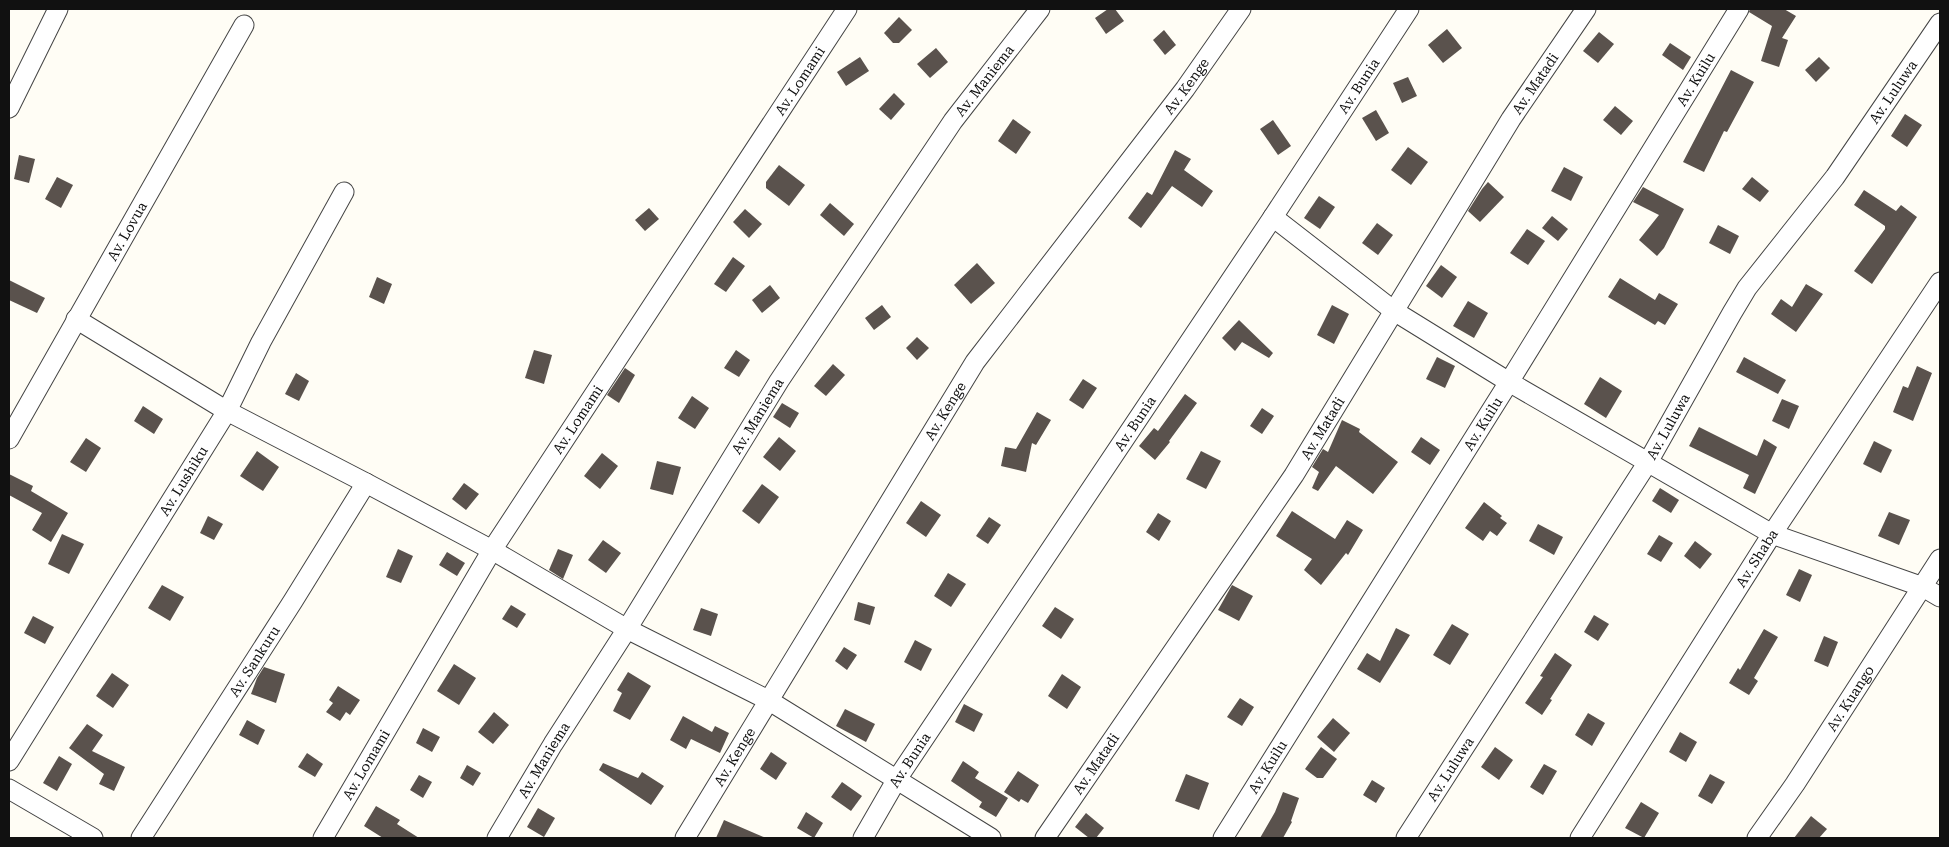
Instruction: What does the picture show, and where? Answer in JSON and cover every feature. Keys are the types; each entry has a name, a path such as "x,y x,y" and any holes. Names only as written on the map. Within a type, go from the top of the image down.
{"street":[{"path":"9,108 58,9"},
{"name":"Av. Lomami","path":"323,838 492,550 847,9"},
{"name":"Av. Maniema","path":"497,838 553,744 627,629 778,381 953,121 1040,9"},
{"name":"Av. Kenge","path":"685,838 975,362 1185,89 1241,9"},
{"name":"Av. Bunia","path":"863,838 897,779 1273,217 1409,9"},
{"name":"Av. Matadi","path":"1045,838 1294,475 1511,119 1586,9"},
{"name":"Av. Kuilu","path":"1223,838 1509,382 1739,9"},
{"name":"Av. Luluwa","path":"1406,838 1648,462 1747,288 1835,177 1940,22"},
{"name":"Av. Lovua","path":"9,439 244,25"},
{"name":"Av. Lushiku","path":"9,761 227,411 261,342 344,192"},
{"path":"1273,217 1394,310 1509,382 1772,534 1922,587 1940,597"},
{"name":"Av. Shaba","path":"1580,838 1772,534 1940,282"},
{"path":"76,320 227,411 492,550 627,629 768,700 991,838"},
{"name":"Av. Sankuru","path":"141,838 294,600 366,483"},
{"name":"Av. Kuango","path":"1757,838 1795,784 1940,559"},
{"path":"9,789 93,838"}],"building":[{"path":"1108,9 1115,9 1124,21 1106,34 1095,18"},
{"path":"1750,9 1784,9 1796,16 1782,38 1788,40 1779,67 1761,61 1772,26 1749,12"},
{"path":"899,17 912,30 899,43 893,43 884,33"},
{"path":"1447,29 1462,48 1443,63 1428,45"},
{"path":"1164,30 1176,45 1165,55 1153,40"},
{"path":"1599,32 1614,44 1598,63 1583,51"},
{"path":"1670,43 1691,57 1683,70 1662,55"},
{"path":"936,48 948,62 930,78 917,64"},
{"path":"860,57 869,71 846,86 837,72"},
{"path":"1819,57 1830,68 1816,82 1805,70"},
{"path":"1731,70 1754,82 1727,132 1724,131 1704,172 1683,162"},
{"path":"1408,77 1417,96 1402,103 1393,83"},
{"path":"894,93 905,104 891,120 879,109"},
{"path":"1615,106 1633,121 1621,135 1603,120"},
{"path":"1376,110 1389,133 1376,141 1362,118"},
{"path":"1905,114 1922,125 1907,147 1891,136"},
{"path":"1013,119 1031,132 1016,154 998,141"},
{"path":"1273,120 1291,146 1278,155 1260,129"},
{"path":"1408,147 1428,162 1411,185 1391,170"},
{"path":"1175,150 1191,159 1184,170 1213,191 1202,207 1172,186 1141,228 1128,218 1147,192 1152,195"},
{"path":"19,155 35,159 29,183 14,179"},
{"path":"779,165 805,185 789,206 766,188 766,182"},
{"path":"1564,167 1583,177 1571,201 1551,191"},
{"path":"57,177 73,185 61,208 45,199"},
{"path":"1752,177 1769,191 1760,202 1742,189"},
{"path":"1488,182 1504,197 1480,222 1468,211"},
{"path":"1643,187 1684,209 1664,248 1657,256 1639,240 1659,215 1633,202"},
{"path":"1864,190 1896,211 1901,205 1917,217 1872,284 1854,271 1885,229 1885,226 1854,205"},
{"path":"1319,196 1335,207 1320,229 1304,218"},
{"path":"830,203 854,224 844,236 820,215"},
{"path":"649,208 659,219 645,231 635,220"},
{"path":"745,209 762,224 749,238 733,222"},
{"path":"1552,216 1568,229 1558,241 1542,228"},
{"path":"1377,223 1393,235 1378,255 1362,243"},
{"path":"1718,225 1739,236 1730,254 1709,243"},
{"path":"1527,229 1545,241 1528,265 1510,253"},
{"path":"733,257 745,266 726,292 714,284"},
{"path":"977,263 995,283 971,304 954,285"},
{"path":"1441,265 1457,277 1442,298 1426,286"},
{"path":"377,277 392,284 384,304 369,297"},
{"path":"1620,278 1655,300 1659,293 1678,304 1665,325 1658,321 1655,325 1608,297"},
{"path":"9,280 45,298 37,313 9,300"},
{"path":"1806,284 1823,294 1796,332 1771,314 1781,299 1792,307"},
{"path":"770,285 780,298 762,313 752,300"},
{"path":"1468,301 1488,313 1474,338 1453,326"},
{"path":"882,305 891,317 874,330 865,318"},
{"path":"1332,305 1349,314 1334,344 1317,335"},
{"path":"1239,320 1273,353 1269,358 1242,342 1235,351 1222,338"},
{"path":"917,337 929,348 917,360 906,348"},
{"path":"534,350 552,355 544,384 525,378"},
{"path":"736,350 750,360 739,377 724,368"},
{"path":"1437,357 1455,366 1445,388 1426,379"},
{"path":"1744,357 1786,380 1778,394 1736,372"},
{"path":"833,364 845,375 826,396 814,386"},
{"path":"1917,366 1932,373 1913,421 1893,412 1903,386 1908,388"},
{"path":"625,368 635,375 619,403 607,395"},
{"path":"296,373 309,381 299,401 285,394"},
{"path":"1600,377 1622,391 1606,418 1584,404"},
{"path":"1083,379 1097,388 1083,409 1069,400"},
{"path":"1185,394 1197,403 1155,460 1139,446 1154,428 1158,431"},
{"path":"692,396 709,408 695,429 678,418"},
{"path":"1782,399 1799,406 1789,429 1772,421"},
{"path":"782,403 799,413 790,428 773,417"},
{"path":"143,406 163,419 154,434 134,421"},
{"path":"1262,408 1274,416 1262,434 1250,426"},
{"path":"1037,412 1051,420 1036,445 1032,443 1026,472 1001,466 1005,447 1016,449"},
{"path":"1342,420 1360,429 1359,432 1398,462 1373,494 1336,466 1318,491 1312,488 1319,472 1312,467 1323,449 1328,452"},
{"path":"1699,427 1757,456 1764,439 1777,447 1755,494 1743,488 1749,475 1689,446"},
{"path":"779,437 796,451 780,471 763,457"},
{"path":"1421,437 1440,450 1430,465 1411,452"},
{"path":"86,438 101,448 86,472 70,462"},
{"path":"1874,441 1892,450 1881,473 1863,464"},
{"path":"257,451 279,467 263,491 240,476"},
{"path":"1201,451 1221,461 1206,489 1186,479"},
{"path":"602,453 618,466 600,489 584,476"},
{"path":"657,461 681,467 673,495 650,489"},
{"path":"9,474 33,486 31,491 68,513 51,542 32,530 42,513 9,495"},
{"path":"464,483 479,494 466,510 452,499"},
{"path":"762,484 779,497 759,524 742,511"},
{"path":"1660,488 1679,500 1671,513 1652,501"},
{"path":"921,501 941,515 926,537 906,523"},
{"path":"1484,502 1502,516 1500,518 1507,523 1497,536 1490,531 1483,541 1465,528"},
{"path":"1292,511 1335,539 1347,520 1363,530 1348,555 1346,553 1321,585 1304,570 1312,559 1276,536"},
{"path":"1889,512 1910,520 1899,545 1878,536"},
{"path":"1158,513 1171,521 1159,541 1146,532"},
{"path":"208,516 223,524 214,540 200,533"},
{"path":"989,517 1001,525 988,544 976,536"},
{"path":"1538,524 1563,537 1554,555 1529,541"},
{"path":"62,534 84,544 69,574 48,564"},
{"path":"1659,535 1673,543 1661,562 1647,554"},
{"path":"603,540 621,553 606,573 588,560"},
{"path":"1695,541 1712,554 1700,569 1684,556"},
{"path":"398,549 413,556 401,583 386,577"},
{"path":"558,549 573,555 563,579 549,570"},
{"path":"447,552 465,563 457,576 439,565"},
{"path":"1799,569 1812,575 1800,602 1786,595"},
{"path":"948,573 966,584 951,607 934,596"},
{"path":"162,585 184,597 170,621 148,608"},
{"path":"1232,585 1253,596 1239,621 1218,610"},
{"path":"858,602 875,607 870,625 854,620"},
{"path":"511,605 526,614 517,628 502,619"},
{"path":"1055,607 1074,619 1061,639 1042,626"},
{"path":"701,608 718,614 711,636 693,630"},
{"path":"1594,615 1609,624 1598,641 1584,632"},
{"path":"33,616 54,627 45,644 24,633"},
{"path":"1452,624 1469,634 1450,665 1433,655"},
{"path":"1396,628 1410,635 1380,683 1357,669 1367,653 1380,661"},
{"path":"1764,629 1778,637 1754,678 1758,681 1749,695 1729,683 1738,668 1740,670"},
{"path":"1824,636 1838,642 1828,667 1814,661"},
{"path":"915,640 932,649 921,671 904,662"},
{"path":"844,647 857,655 847,670 835,661"},
{"path":"1555,653 1572,665 1542,715 1525,703 1543,677 1540,676"},
{"path":"454,664 476,678 459,705 437,691"},
{"path":"264,667 285,674 276,703 251,694 257,678"},
{"path":"628,672 651,686 630,720 613,711 622,693 617,690"},
{"path":"112,673 129,685 113,708 96,696"},
{"path":"1062,674 1081,687 1067,709 1048,696"},
{"path":"338,686 360,700 350,715 346,712 340,721 326,712 333,703 329,700"},
{"path":"1240,698 1254,707 1242,726 1227,717"},
{"path":"964,704 983,714 974,732 955,722"},
{"path":"845,709 875,724 866,742 836,726"},
{"path":"494,712 509,725 493,744 478,732"},
{"path":"1588,713 1605,723 1592,746 1575,735"},
{"path":"683,716 712,732 715,726 729,733 720,753 691,739 686,749 670,740"},
{"path":"1333,718 1350,733 1334,752 1317,737"},
{"path":"247,720 265,730 258,745 239,735"},
{"path":"87,724 103,735 92,751 125,767 114,791 99,784 104,774 69,748"},
{"path":"423,728 440,737 432,752 416,743"},
{"path":"1680,732 1697,742 1686,762 1669,752"},
{"path":"1321,747 1337,759 1323,778 1317,778 1305,769"},
{"path":"1495,747 1513,760 1499,780 1481,767"},
{"path":"771,752 787,763 776,780 760,769"},
{"path":"307,753 323,764 315,777 298,767"},
{"path":"59,756 72,764 57,791 43,783"},
{"path":"963,761 979,772 975,778 1008,798 996,817 979,807 982,802 951,781"},
{"path":"603,763 638,778 642,772 664,786 651,805 599,770"},
{"path":"1544,764 1557,771 1543,795 1530,787"},
{"path":"467,765 481,773 473,786 460,778"},
{"path":"1018,771 1039,785 1028,803 1021,799 1019,802 1004,792"},
{"path":"1186,774 1209,783 1199,810 1175,801"},
{"path":"1710,774 1725,782 1712,804 1698,796"},
{"path":"419,775 432,782 423,798 410,790"},
{"path":"1372,780 1385,788 1376,803 1363,795"},
{"path":"842,782 862,796 851,811 831,797"},
{"path":"1283,792 1299,798 1292,822 1283,838 1260,838 1275,812"},
{"path":"1641,802 1659,813 1644,838 1625,828"},
{"path":"376,806 400,820 397,824 419,838 383,838 364,826"},
{"path":"538,808 555,818 544,837 527,827"},
{"path":"806,812 823,823 814,838 797,828"},
{"path":"1086,813 1104,828 1096,838 1089,838 1075,827"},
{"path":"1811,816 1827,829 1819,838 1794,838"},
{"path":"724,820 766,838 716,838"}]}
